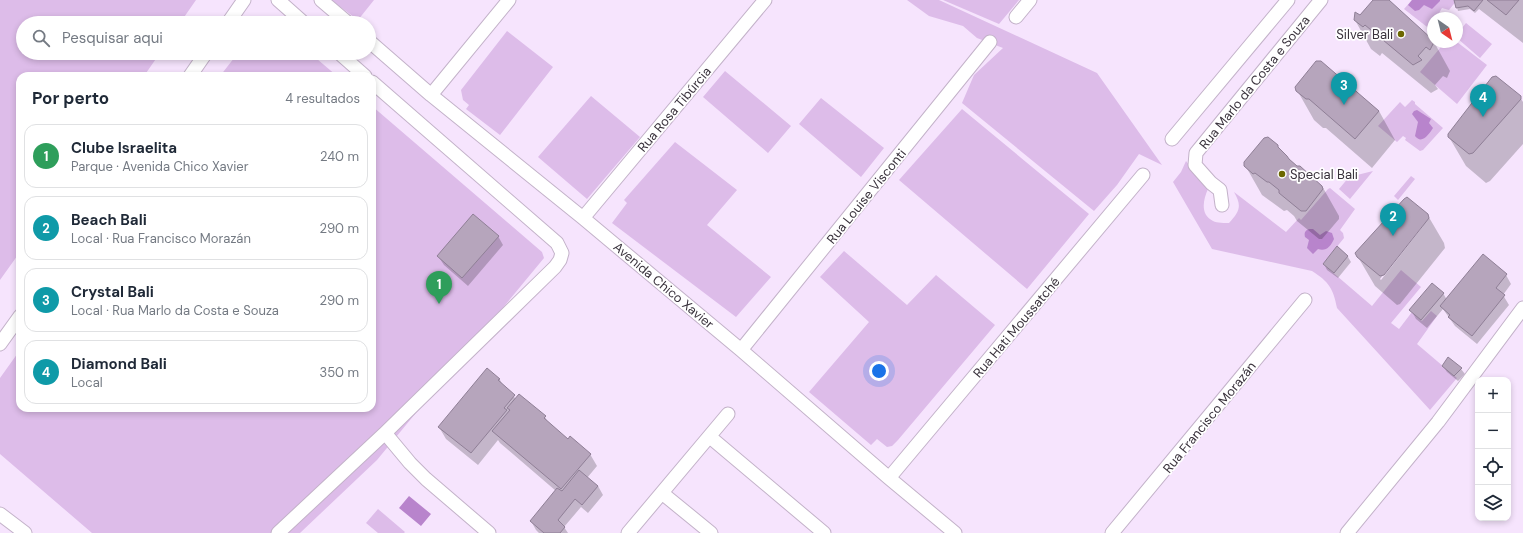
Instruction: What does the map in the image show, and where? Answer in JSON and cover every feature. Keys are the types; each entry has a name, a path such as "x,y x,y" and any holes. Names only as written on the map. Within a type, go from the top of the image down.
{"street":[{"path":"233,16 244,0"},
{"path":"278,0 296,16"},
{"path":"321,0 340,16"},
{"path":"431,95 509,0"},
{"name":"Rua Rosa Tibúrcia","path":"583,218 765,0"},
{"path":"1016,17 1030,0"},
{"name":"Rua Marlo da Costa e Souza","path":"1172,140 1288,0"},
{"name":"Rua Marlo da Costa e Souza","path":"1222,205 1220,190 1211,183 1195,165 1196,153 1321,0"},
{"name":"Rua Louise Visconti","path":"741,350 990,42"},
{"name":"Avenida Chico Xavier","path":"376,47 431,95 583,218 741,350 955,533"},
{"path":"193,72 201,60"},
{"path":"347,60 360,72"},
{"path":"278,533 385,433 555,267 560,260 562,253 557,243 376,85"},
{"name":"Rua Hati Moussatché","path":"889,478 1144,175"},
{"name":"Rua Francisco Morazán","path":"1115,532 1304,300"},
{"path":"1347,533 1438,422 1523,308"},
{"path":"0,344 16,322"},
{"path":"628,533 728,414"},
{"path":"385,433 410,463 426,479 489,533"},
{"path":"710,437 824,533"},
{"path":"662,493 711,533"},
{"path":"0,514 25,533"}],"shaded area":[{"path":"0,0 196,0 185,16 16,16 16,60 155,60 147,72 16,72 16,258 0,280"},
{"path":"331,0 374,0 361,16 353,16"},
{"path":"907,0 939,0 1097,73 1162,165 1139,154 1117,185 1094,211 962,103 974,75 1003,48 977,38 963,26 929,16"},
{"path":"943,0 1019,0 999,24"},
{"path":"1412,0 1457,0 1449,10 1442,8 1440,12 1427,12 1427,27 1404,9"},
{"path":"1412,0 1440,1 1432,9 1424,5 1419,10 1415,11 1408,5"},
{"path":"1466,23 1492,44 1480,58 1463,43 1463,27"},
{"path":"507,31 553,67 500,135 466,109 469,105 463,100 461,90"},
{"path":"1463,47 1487,65 1457,104 1420,72 1440,48 1463,48"},
{"path":"233,60 318,60 332,72 223,72"},
{"path":"725,71 791,126 768,153 703,97"},
{"path":"591,96 640,137 587,199 538,157"},
{"path":"821,98 884,148 861,177 799,124"},
{"path":"1412,100 1443,128 1423,150 1420,151 1405,140 1406,138 1403,136 1397,142 1378,126 1400,102 1405,107"},
{"path":"376,109 542,252 544,258 377,460 300,533 92,533 0,454 0,378 16,356 16,412 376,412"},
{"path":"962,109 1089,214 1027,289 899,180"},
{"path":"1417,110 1431,119 1429,123 1433,128 1423,139 1415,136 1418,122 1412,114"},
{"path":"675,142 737,190 707,225 771,277 736,317 612,223 627,203 624,200"},
{"path":"1186,161 1208,189 1204,202 1204,211 1209,218 1215,222 1229,223 1238,212 1239,205 1234,192 1286,232 1299,218 1301,220 1330,188 1355,209 1340,230 1343,233 1344,238 1323,264 1372,306 1401,270 1421,287 1391,323 1399,329 1412,312 1422,321 1431,311 1437,316 1417,344 1457,378 1430,410 1337,308 1332,290 1318,275 1312,271 1212,249 1173,182 1181,172"},
{"path":"1373,171 1350,199 1339,189 1349,177"},
{"path":"1411,176 1415,179 1398,200 1394,196"},
{"path":"1308,229 1313,229 1320,235 1326,231 1332,233 1334,239 1328,248 1323,250 1318,249 1313,254 1307,248 1309,240 1305,237 1305,233"},
{"path":"844,251 907,305 936,275 995,325 892,446 887,447 877,439 871,445 809,392 869,322 820,277"},
{"path":"409,496 431,514 421,526 399,508"},
{"path":"378,509 405,532 378,533 366,523"}],"building":[{"name":"Silver Bali","path":"1373,0 1389,0 1427,35 1427,48 1426,47 1418,56 1422,60 1413,65 1365,25 1363,27 1354,20 1355,12 1360,15"},
{"path":"1454,0 1483,0 1474,11 1468,6 1456,8"},
{"path":"1487,0 1519,0 1506,15"},
{"path":"1316,61 1321,61 1379,111 1355,139 1309,99 1306,99 1296,91 1295,87"},
{"path":"1496,76 1521,96 1521,99 1473,153 1469,154 1448,137 1448,134 1492,77"},
{"name":"Special Bali","path":"1268,137 1278,145 1278,147 1289,159 1297,166 1300,166 1322,186 1323,189 1306,211 1301,211 1279,193 1279,190 1269,182 1255,173 1253,174 1244,166 1244,162 1264,138"},
{"path":"1407,197 1428,214 1429,218 1384,275 1380,276 1357,257 1355,253"},
{"path":"473,214 499,236 462,278 437,256"},
{"path":"1337,246 1348,256 1334,273 1323,264"},
{"path":"1483,254 1507,274 1496,288 1505,295 1472,336 1448,317 1450,315 1440,306"},
{"path":"1432,283 1444,293 1421,320 1409,310"},
{"path":"1448,357 1462,368 1454,376 1442,366"},
{"path":"487,368 515,395 504,408 507,410 471,453 438,427"},
{"path":"519,394 546,416 544,418 568,439 570,436 591,454 561,489 492,431 510,410 507,408"},
{"path":"579,470 598,486 582,505 575,499 558,520 565,527 560,533 544,533 530,521 557,488 562,491"}],"place":[{"name":"Silver Bali","path":"1401,34"},
{"name":"Crystal Bali","path":"1344,105"},
{"name":"Diamond Bali","path":"1483,117"},
{"name":"Special Bali","path":"1282,174"},
{"name":"Beach Bali","path":"1393,236"},
{"name":"Clube Israelita","path":"439,304"}]}
